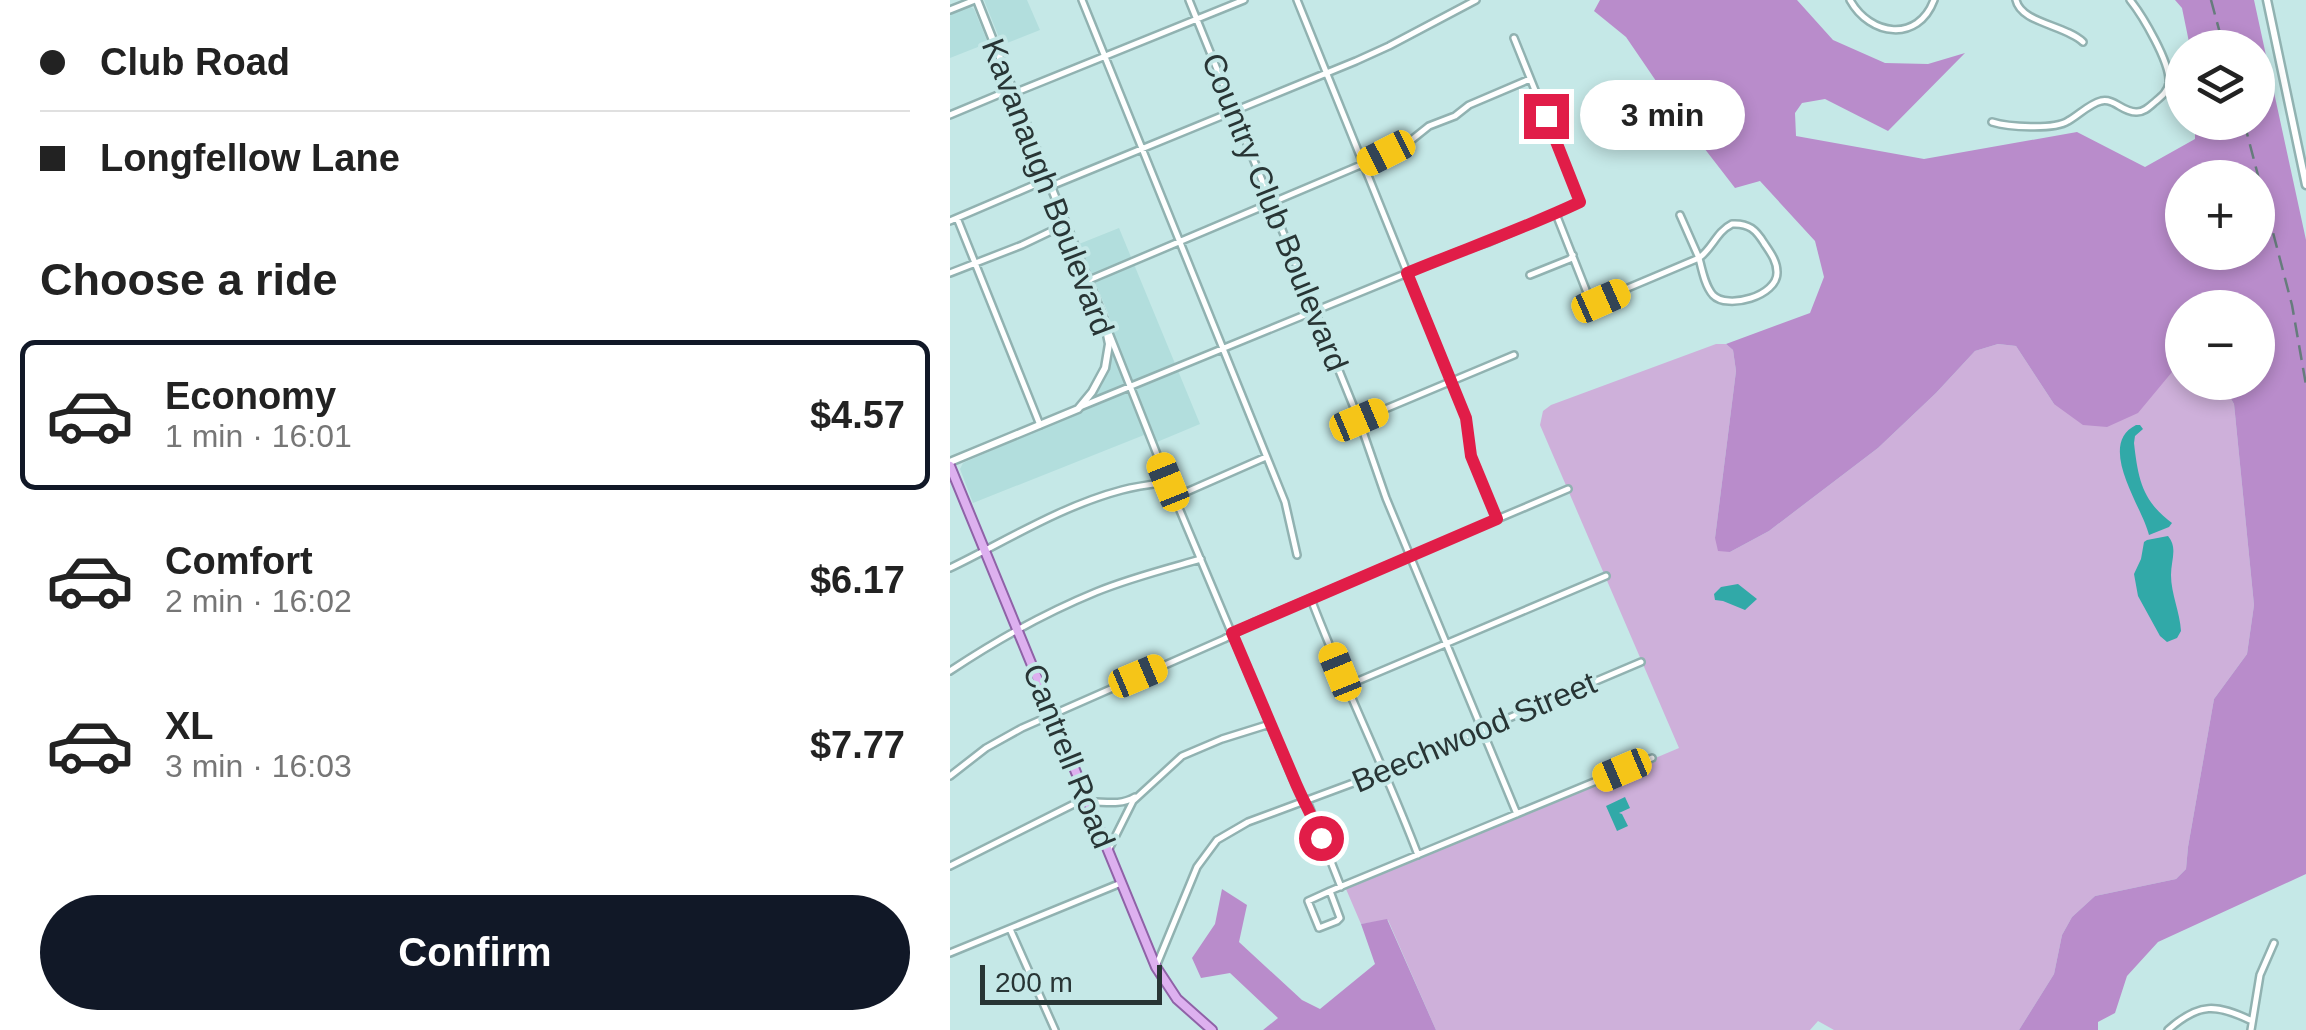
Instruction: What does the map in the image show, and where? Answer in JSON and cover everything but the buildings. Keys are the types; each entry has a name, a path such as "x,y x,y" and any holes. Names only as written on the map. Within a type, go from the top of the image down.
{"main road":[{"name":"Cantrell Road","path":"950,464 1156,967 1177,999 1212,1030"}],"street":[{"path":"950,10 976,0"},
{"name":"Kavanaugh Boulevard","path":"976,0 1107,330 1108,354 1103,373 1078,408"},
{"path":"1082,0 1286,504 1298,555"},
{"name":"Country Club Boulevard","path":"1189,0 1359,420 1386,498 1517,814"},
{"path":"950,115 1244,0"},
{"path":"1297,0 1468,422 1471,456 1497,519"},
{"path":"1040,425 976,263 954,219 1234,112 1390,46 1476,0"},
{"path":"1850,0 1868,22 1893,30 1916,24 1934,0"},
{"path":"2016,0 2024,14 2070,32 2083,42"},
{"path":"1992,122 2053,126 2071,120 2100,101 2142,112 2166,92 2169,80 2150,30 2130,0"},
{"path":"2267,0 2306,185"},
{"path":"950,464 1580,202 1514,38"},
{"path":"1089,280 1363,164 1409,142 1429,126 1455,116 1469,105 1530,80"},
{"path":"1556,214 1588,295 1597,301 1699,258 1717,235 1735,224 1746,225 1758,233 1772,254 1777,266 1770,289 1760,296 1720,300 1711,292 1699,258 1680,215"},
{"path":"950,273 1066,224"},
{"path":"1530,275 1573,255"},
{"path":"1107,330 1341,887"},
{"path":"1359,420 1514,355"},
{"path":"1175,497 1266,457"},
{"path":"950,568 1034,525 1106,495 1168,482"},
{"path":"950,776 996,742 1051,714 1568,489"},
{"path":"950,671 1018,631 1099,591 1201,559"},
{"path":"1346,686 1606,576"},
{"path":"1311,599 1418,855"},
{"name":"Beechwood Street","path":"1156,967 1197,867 1217,840 1248,822 1384,770 1640,662"},
{"path":"1108,851 1133,801 1167,768 1190,751 1270,724"},
{"path":"1330,891 1340,918 1319,928 1308,901 1330,891 1652,758"},
{"path":"950,866 1074,804 1087,800 1119,804 1139,795"},
{"path":"950,952 1121,883"},
{"path":"1010,929 1054,1030"},
{"path":"2251,1030 2260,976 2274,943"},
{"path":"2168,1030 2186,1016 2213,1008 2229,1010 2252,1021"}],"shaded area":[{"path":"984,0 1027,0 1040,30 1002,45"},
{"path":"1600,0 1797,0 1833,40 1885,63 1928,64 1965,53 1888,131 1825,99 1802,103 1795,113 1796,136 1924,159 2077,132 2145,167 2193,140 2275,140 2275,97 2306,240 2306,874 2158,942 2127,976 2115,1013 2098,1022 2098,1030 2019,1030 2054,974 2062,935 2072,917 2095,896 2176,879 2186,869 2214,699 2247,654 2254,605 2232,400 2275,400 2275,290 2165,290 2165,380 2138,413 2107,427 2083,425 2054,404 2016,346 1998,344 1975,351 1878,448 1769,531 1730,552 1718,551 1715,538 1736,371 1733,350 1726,344 1810,313 1824,277 1815,241 1760,181 1735,188 1626,37 1594,11"},
{"path":"2175,0 2254,0 2260,30 2187,30 2182,8"},
{"path":"969,6 974,9 988,43 950,58 950,14"},
{"path":"1119,228 1200,424 1157,442 1153,432 1144,435 973,503 960,469 963,463 1085,410 1102,385 1112,353 1112,328 1079,244"},
{"path":"1716,344 1726,344 1733,350 1736,371 1715,538 1730,552 1769,531 1878,448 1975,351 1998,344 2016,346 2054,404 2165,366 2165,400 2232,400 2254,605 2247,654 2214,699 2186,869 2176,879 2095,896 2072,917 2062,935 2054,974 2019,1030 1834,1030 1818,1021 1810,1030 1436,1030 1388,920 1361,924 1346,889 1679,748 1540,425 1543,411"},
{"path":"1222,889 1247,905 1239,942 1302,1000 1320,1009 1375,964 1361,924 1387,919 1436,1030 1263,1030 1278,1018 1230,973 1201,978 1192,958 1215,924"}],"water":[{"path":"2136,425 2143,429 2134,443 2143,488 2154,506 2172,523 2149,535 2121,461 2120,447 2125,434"},
{"path":"2168,536 2173,550 2171,582 2181,631 2177,638 2167,642 2138,596 2134,574 2144,542"},
{"path":"1738,584 1757,599 1745,610 1715,600 1714,594 1721,587"},
{"path":"1625,797 1630,808 1619,813 1628,826 1617,831 1606,806"}],"railway":[{"path":"2211,0 2219,30"},
{"path":"2249,140 2292,305 2306,385"}],"route":[{"path":"1321,838 1232,633 1497,519 1471,456 1466,418 1407,273 1580,202 1546,116"}]}
